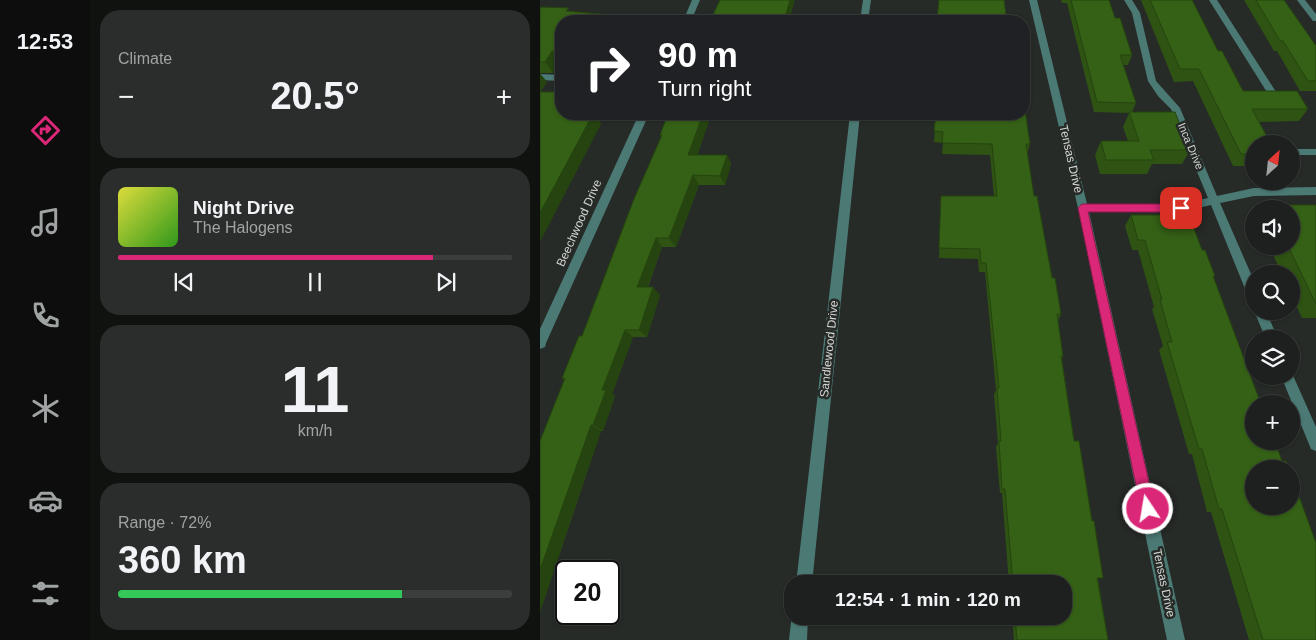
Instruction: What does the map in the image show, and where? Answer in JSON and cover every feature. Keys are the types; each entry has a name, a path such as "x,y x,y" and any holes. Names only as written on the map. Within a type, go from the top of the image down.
{"street":[{"path":"689,15 696,0"},
{"path":"865,15 866,0"},
{"name":"Tensas Drive","path":"1033,0 1082,208 1176,640"},
{"name":"Inca Drive","path":"1128,0 1136,13 1152,81 1161,94 1175,108 1245,275"},
{"path":"1213,0 1273,95"},
{"path":"1301,0 1316,19"},
{"path":"1311,0 1316,6"},
{"path":"540,77 555,78"},
{"name":"Beechwood Drive","path":"540,343 641,120"},
{"name":"Sandlewood Drive","path":"805,575 854,120"},
{"path":"1300,152 1316,152"},
{"path":"1082,208 1181,208 1254,192 1316,191"},
{"path":"1292,385 1316,444"},
{"path":"798,640 799,625"}],"building":[{"path":"720,0 790,0 786,15 713,15"},
{"path":"939,0 1004,0 1006,15 938,15"},
{"path":"1071,0 1109,0 1115,18 1120,18 1132,55 1120,55 1136,103 1097,102"},
{"path":"1150,0 1192,0 1218,51 1222,51 1243,91 1297,91 1308,109 1252,109 1266,135 1245,135 1245,154 1241,154 1199,69 1180,69"},
{"path":"1256,0 1284,0 1316,46 1316,81 1308,81 1283,41 1280,41"},
{"path":"541,7 569,8 566,11 601,14 555,15 555,51 552,51 545,62 540,62"},
{"path":"540,92 555,92 555,120 590,120 540,213"},
{"path":"1129,112 1175,112 1190,150 1150,150 1154,160 1106,160 1101,141 1139,141"},
{"path":"666,120 701,120 688,155 727,155 720,176 693,175 669,238 656,238 637,287 653,287 639,330 625,330 602,390 606,390 593,425 591,425 540,570 540,441 565,378 562,378 579,336 582,336 634,199 662,135 660,135"},
{"path":"935,120 1026,120 1030,144 1026,144 1034,196 1037,196 1052,278 1055,278 1061,314 1057,314 1063,356 1061,356 1074,441 1079,441 1103,578 1097,578 1108,640 1017,640 1016,625 1072,625 1072,575 1012,575 1005,489 1002,489 997,388 999,388 986,263 981,263 980,249 939,248 941,196 997,196 992,144 942,143 943,132 934,131"},
{"path":"1300,205 1316,205 1316,304 1300,271 1300,265 1297,265 1292,255 1300,255"},
{"path":"1131,215 1189,215 1202,250 1205,250 1245,361 1245,385 1254,385 1258,395 1245,395 1245,450 1278,450 1282,460 1245,460 1245,515 1300,515 1300,499 1316,543 1316,640 1263,640 1222,509 1219,509 1202,449 1199,449 1167,342 1172,342 1145,240 1138,240"}],"route":[{"path":"1148,509 1082,208 1181,208"}]}
